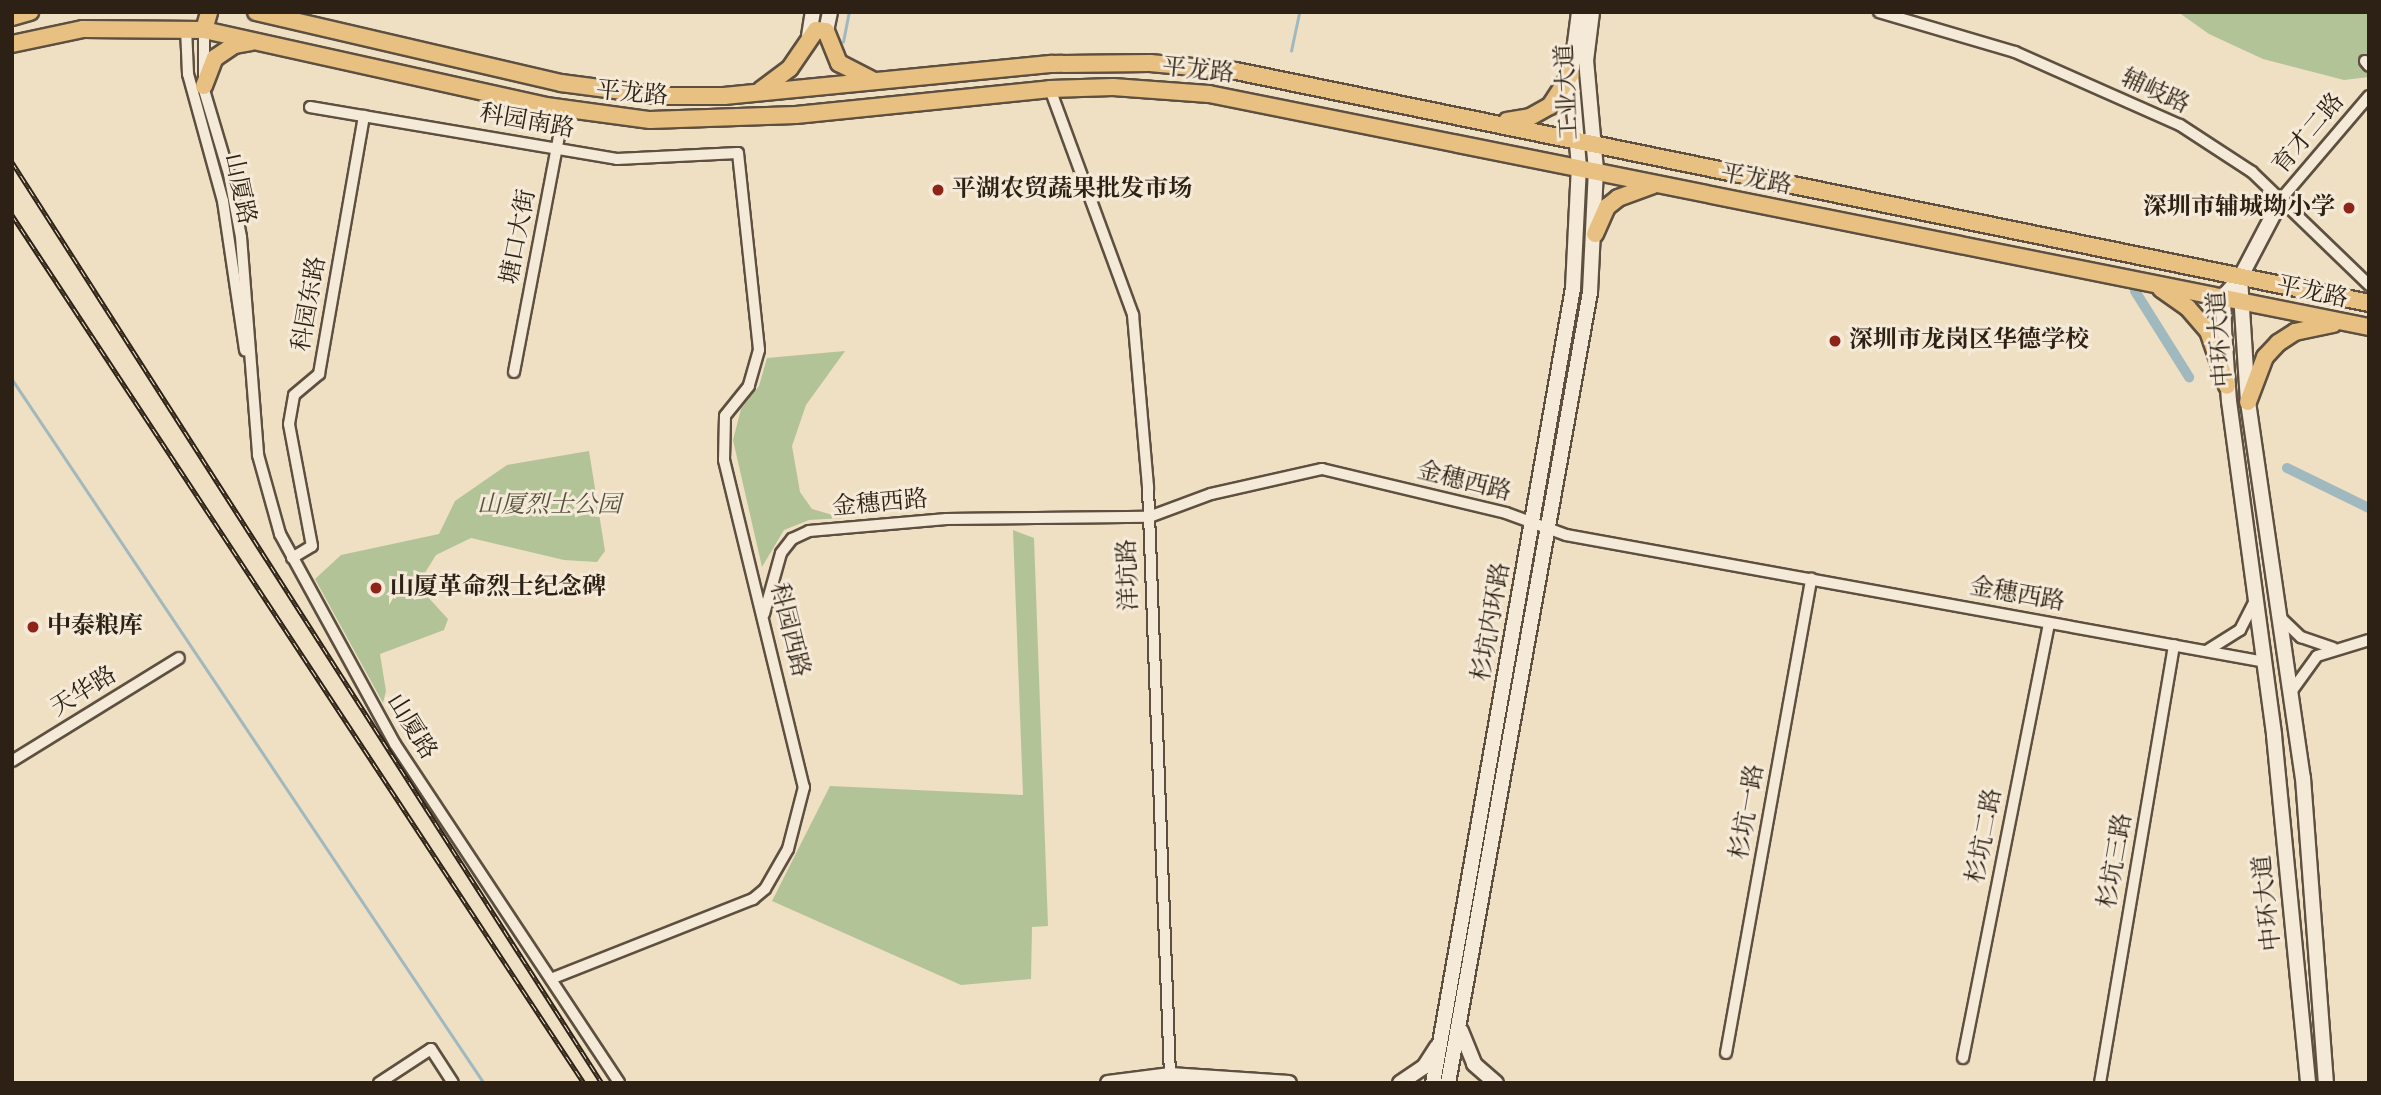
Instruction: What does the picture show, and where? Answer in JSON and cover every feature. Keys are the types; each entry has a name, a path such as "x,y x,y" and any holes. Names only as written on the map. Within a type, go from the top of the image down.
{"main road":[{"path":"12,17 30,12"},
{"path":"204,30 209,12"},
{"name":"平龙路","path":"256,12 599,90 661,96 749,93 1052,64 1190,65 1285,79 2369,303"},
{"path":"274,12 289,20"},
{"name":"平龙路","path":"12,44 83,29 188,20 204,30 564,110 690,121 796,115 1049,89 1112,87 1209,94 2369,327"},
{"path":"749,93 780,78 816,30 826,31 839,62 858,76 881,82"},
{"path":"204,86 209,65 220,54 234,45 261,42"},
{"path":"1490,121 1517,120 1540,112 1558,98 1571,74"},
{"path":"1595,234 1607,207 1618,198 1647,186 1665,184"},
{"path":"2139,280 2176,298 2199,319 2215,343 2227,386"},
{"path":"2248,402 2265,357 2278,343 2319,325 2349,323"}],"street":[{"path":"809,36 813,12"},
{"path":"826,31 830,12"},
{"name":"工业大道","path":"1579,12 1571,74 1585,140 1596,170"},
{"name":"工业大道","path":"1579,167 1585,140 1586,74 1592,12"},
{"name":"辅岐路","path":"1879,12 2015,52 2151,111 2231,156 2282,198 2369,285"},
{"name":"山厦路","path":"188,20 188,74 223,201 239,329 248,360"},
{"name":"山厦路","path":"204,30 204,86 238,216 248,360 261,475 272,514 292,558 395,744 619,1083"},
{"name":"洋坑路","path":"1049,89 1133,315 1149,517 1170,1074"},
{"name":"育才二路","path":"2282,198 2369,96"},
{"name":"科园南路","path":"310,107 617,159 738,153"},
{"name":"塘口大街","path":"514,372 564,110"},
{"name":"科园东路","path":"292,558 312,546 289,424 294,395 319,374 364,116"},
{"name":"科园西路","path":"551,979 753,899 772,877 788,849 804,787 764,614 724,460 722,434 725,416 749,386 759,350 738,153"},
{"name":"杉坑内环路","path":"1433,1083 1573,288 1579,167"},
{"name":"杉坑内环路","path":"1448,1083 1590,292 1595,234 1596,170"},
{"path":"2240,278 2282,198"},
{"name":"中环大道","path":"2240,278 2223,297 2227,386 2265,662 2308,1083"},
{"name":"中环大道","path":"2240,278 2248,402 2263,477 2303,778 2326,1083"},
{"name":"金穗西路","path":"764,614 781,553 792,540 809,531 946,519 1149,517 1211,494 1322,469 1549,529 2265,662"},
{"name":"杉坑一路","path":"1726,1053 1811,579"},
{"path":"2205,651 2240,630 2256,592"},
{"path":"2281,618 2301,637 2333,648"},
{"name":"杉坑二路","path":"1963,1058 2049,622"},
{"path":"2291,692 2316,656 2333,648 2369,640"},
{"name":"杉坑三路","path":"2100,1083 2174,645"},
{"name":"天华路","path":"12,761 179,659"},
{"path":"1460,1019 1466,1051 1474,1064 1496,1083"},
{"path":"1400,1083 1424,1067 1441,1040"},
{"path":"379,1083 431,1049 453,1083"},
{"path":"1108,1083 1170,1074 1289,1083"}],"green space":[{"path":"2178,12 2369,12 2369,77 2344,80 2263,59 2209,34"},
{"path":"845,351 806,405 792,446 800,492 812,509 843,518 809,520 784,530 762,567 733,440 741,409 759,386 767,358"},
{"name":"山厦烈士公园","path":"589,451 605,551 597,562 564,560 471,538 436,555 423,576 425,594 448,619 444,630 380,654 386,691 383,703 315,579 341,555 439,534 455,501 507,465"},
{"path":"1013,530 1034,538 1048,926 1032,927 1031,979 961,985 772,901 830,786 1023,795"}],"waterway":[{"path":"843,42 849,12"},
{"path":"1291,51 1299,12"},
{"path":"2135,291 2189,377"},
{"path":"12,379 484,1083"},
{"path":"2287,468 2369,508"}],"railway":[{"path":"12,162 602,1083"},
{"path":"12,215 584,1083"}],"place":[{"name":"平湖农贸蔬果批发市场","path":"938,190"},
{"name":"深圳市辅城坳小学","path":"2349,208"},
{"name":"深圳市龙岗区华德学校","path":"1835,341"},
{"name":"山厦革命烈士纪念碑","path":"376,588"},
{"name":"中泰粮库","path":"33,627"}]}
